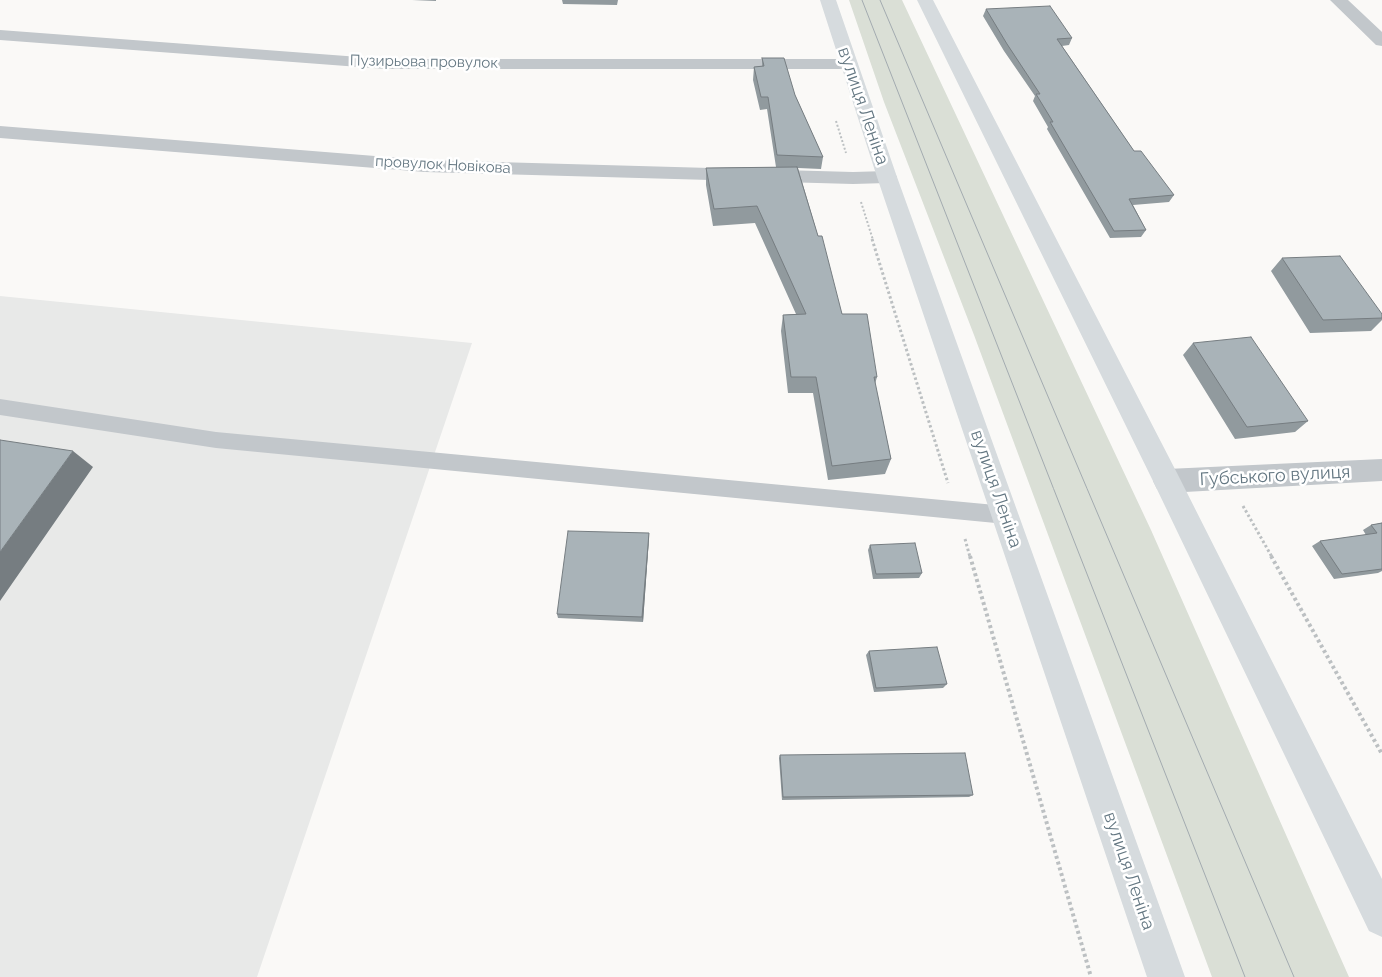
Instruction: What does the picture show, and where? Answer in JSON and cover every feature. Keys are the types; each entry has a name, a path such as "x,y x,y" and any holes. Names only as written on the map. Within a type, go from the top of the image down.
{"main road":[{"name":"вулиця Леніна","path":"828,0 887,177 1166,977"},
{"path":"925,0 1167,482 1382,918"}],"street":[{"path":"1338,0 1382,41"},
{"name":"Пузирьова провулок","path":"0,35 386,64 849,64"},
{"name":"провулок Новікова","path":"0,132 425,166 854,178 887,177"},
{"name":"Губського вулиця","path":"1167,482 1382,470"}],"lane":[{"path":"0,407 216,440 1006,515"}],"path":[{"path":"1227,478 1382,754"}],"shaded area":[{"path":"849,0 902,0 1151,530 1349,977 1212,977 974,335 884,102"},
{"path":"0,296 472,343 257,977 0,977"}],"building":[{"path":"1050,6 1072,38 1057,39 1134,151 1141,151 1174,195 1129,199 1146,230 1114,231 1050,122 1053,122 1036,94 1040,94 986,9"},
{"path":"762,58 784,58 795,95 823,157 777,155 768,97 761,97 754,67 764,66"},
{"path":"797,167 818,236 822,236 842,314 867,314 877,377 874,377 891,459 832,466 816,377 791,377 783,315 806,314 757,206 714,209 706,168"},
{"path":"1340,256 1382,314 1382,318 1323,320 1282,258"},
{"path":"1251,337 1308,421 1247,427 1193,343"},
{"path":"0,440 73,451 0,552"},
{"path":"1382,523 1382,569 1342,574 1320,541 1377,533 1371,525"},
{"path":"568,531 649,533 642,617 557,614"},
{"path":"915,543 922,573 876,574 870,545"},
{"path":"937,647 947,684 876,688 869,651"},
{"path":"965,753 973,795 783,797 780,755"}],"tram line":[{"path":"862,0 1245,977"},
{"path":"880,0 1294,977"}]}
